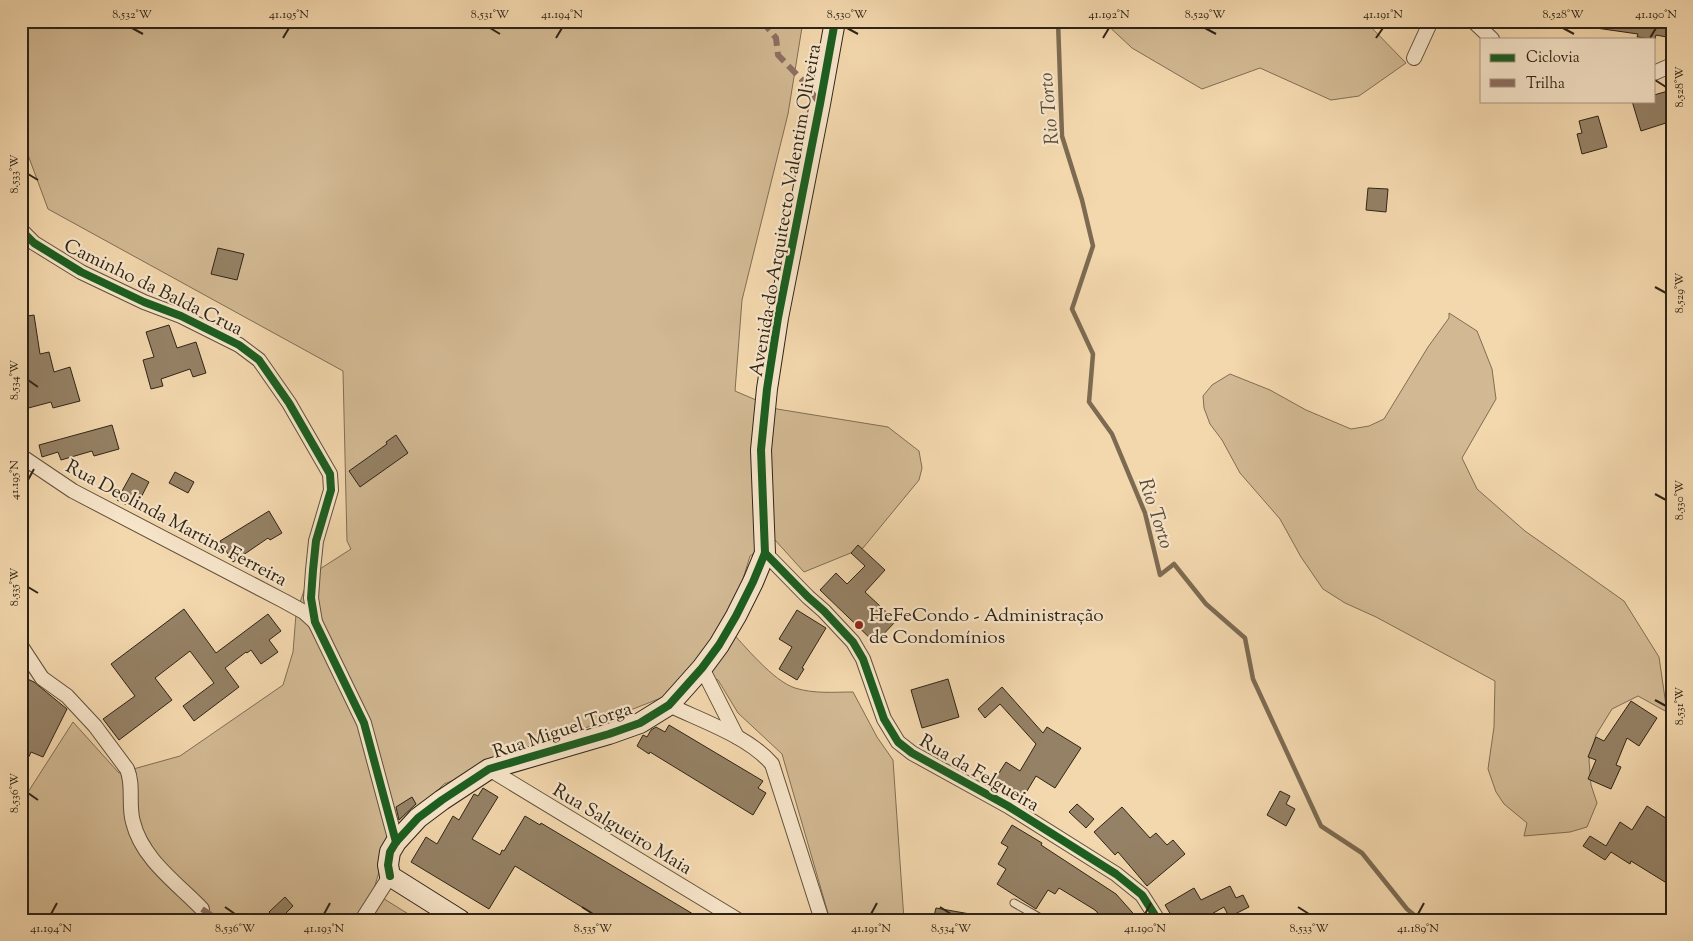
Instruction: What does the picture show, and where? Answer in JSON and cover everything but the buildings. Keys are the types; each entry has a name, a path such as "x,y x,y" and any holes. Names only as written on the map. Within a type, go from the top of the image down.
{"street":[{"name":"Avenida do Arquitecto Valentim Oliveira","path":"669,705 702,668 719,645 753,582 765,553 761,450 767,389 778,318 835,21"},
{"path":"1414,58 1431,21"},
{"path":"1473,21 1491,38"},
{"path":"1656,62 1672,64"},
{"path":"1656,72 1672,64"},
{"name":"Caminho da Balda Crua","path":"21,230 34,243 81,272 144,302 181,316 239,345 259,360 289,403 330,474 331,490 316,541 311,598 314,622 364,723 396,842"},
{"name":"Rua Deolinda Martins Ferreira","path":"21,456 73,491 284,601 304,612 314,622"},
{"name":"Rua da Felgueira","path":"765,553 853,642 863,659 884,719 898,742 912,752 1008,806 1116,874 1142,895 1158,920"},
{"path":"21,646 42,678 67,696 84,714 127,769 130,776 132,821 143,848 202,909"},
{"path":"702,668 737,737"},
{"path":"669,705 737,737 764,755 772,764 822,920"},
{"name":"Rua Miguel Torga","path":"396,842 418,818 489,769 640,723 669,705"},
{"name":"Rua Salgueiro Maia","path":"489,769 738,920"},
{"path":"362,920 390,876 388,865 390,852 396,842"},
{"path":"390,876 460,920"}],"lane":[{"path":"1014,903 1044,920"}],"shaded area":[{"path":"21,21 803,21 788,114 742,300 735,391 777,409 888,427 919,451 922,468 919,480 863,548 804,572 775,540 750,556 728,628 759,662 786,684 809,691 853,692 877,737 893,760 904,920 830,920 782,754 738,713 718,680 693,668 671,694 444,784 404,824 382,862 373,892 418,920 21,920 21,803 73,722 119,773 180,756 283,685 293,652 296,614 309,576 351,549 347,541 343,371 48,209 21,136"},
{"path":"1103,21 1365,21 1406,63 1359,96 1331,100 1260,68 1202,89 1132,48"},
{"path":"1449,313 1477,331 1492,369 1496,399 1462,458 1477,489 1525,531 1624,601 1659,657 1667,712 1638,696 1612,709 1596,735 1589,760 1591,785 1597,803 1587,827 1570,832 1524,836 1527,823 1504,804 1496,792 1488,769 1494,727 1495,681 1376,617 1345,603 1323,589 1301,557 1280,519 1240,473 1222,440 1210,424 1204,408 1203,396 1212,385 1230,374 1270,390 1306,410 1351,429 1369,426 1384,419 1428,347 1449,318"}],"waterway":[{"name":"Rio Torto","path":"1058,21 1062,136 1082,200 1093,246 1072,309 1093,354 1089,402 1112,434 1145,513 1160,575 1174,564 1206,604 1245,638 1253,679 1321,826 1362,853 1407,909 1420,920"}],"marked path":[{"path":"762,21 776,38 778,55 803,81 820,104"},
{"path":"202,909 218,920"}],"cycle path":[{"path":"390,876 388,865 390,852 396,842 418,818 489,769 640,723 669,705 702,668 719,645 736,616 765,553 761,450 767,389 778,318 835,21"},
{"path":"21,230 34,243 81,272 144,302 181,316 239,345 259,360 289,403 330,474 331,490 316,541 313,570 311,598 315,622 364,723 396,842"},
{"path":"765,553 853,642 863,659 884,719 898,742 912,753 1008,806 1116,874 1142,895 1158,920"}],"place":[{"name":"HeFeCondo - Administração de Condomínios","path":"859,625"}]}
